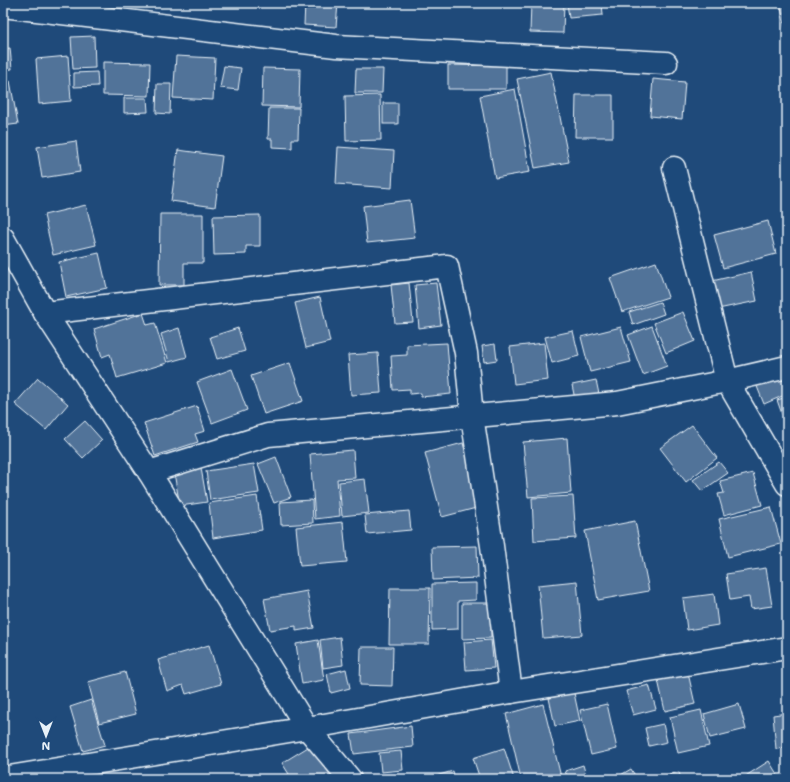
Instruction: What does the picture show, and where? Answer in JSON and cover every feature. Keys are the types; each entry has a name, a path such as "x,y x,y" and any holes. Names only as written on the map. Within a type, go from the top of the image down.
{"street":[{"path":"3,6 336,46 666,63"},
{"path":"674,168 727,381 787,484"},
{"path":"3,238 45,313 149,472 307,728 350,779"},
{"path":"45,313 447,266 466,353 472,416 492,546 511,692"},
{"path":"149,472 268,435 616,403 727,381 787,366"},
{"path":"3,778 307,728 511,692 787,648"}],"building":[{"path":"305,3 338,3 336,27 304,25"},
{"path":"531,3 564,3 563,33 530,32"},
{"path":"567,3 602,3 603,15 569,18"},
{"path":"780,3 787,3 787,36"},
{"path":"94,36 95,68 73,69 71,37"},
{"path":"10,48 12,69 3,70 3,49"},
{"path":"68,56 71,101 39,104 36,59"},
{"path":"176,56 215,58 213,100 173,98"},
{"path":"103,62 150,63 149,96 103,95"},
{"path":"448,65 506,66 506,89 448,89"},
{"path":"224,66 241,68 238,90 220,88"},
{"path":"263,68 300,69 299,107 262,106"},
{"path":"356,69 383,69 382,93 355,93"},
{"path":"97,72 98,86 74,87 74,73"},
{"path":"551,72 569,162 535,168 517,79"},
{"path":"653,79 685,82 682,119 650,116"},
{"path":"10,81 18,124 3,126 3,83"},
{"path":"157,84 171,84 170,114 156,113"},
{"path":"515,89 530,172 495,178 480,96"},
{"path":"380,95 381,140 346,141 345,96"},
{"path":"576,95 613,95 613,137 575,137"},
{"path":"124,98 147,98 148,112 124,113"},
{"path":"383,103 398,103 398,124 383,124"},
{"path":"269,108 299,108 298,139 292,139 292,148 272,147 272,139 268,139"},
{"path":"76,141 80,172 42,178 37,147"},
{"path":"338,147 394,151 392,188 336,184"},
{"path":"178,150 222,156 215,207 171,201"},
{"path":"410,200 415,238 367,243 363,206"},
{"path":"86,205 96,245 53,255 44,215"},
{"path":"160,214 203,214 203,263 184,263 184,285 159,285"},
{"path":"260,215 260,246 246,246 246,254 214,255 213,216"},
{"path":"768,221 776,254 723,268 714,235"},
{"path":"99,253 107,288 66,297 59,262"},
{"path":"656,262 668,297 622,312 610,278"},
{"path":"751,272 757,301 718,309 712,281"},
{"path":"409,283 413,322 395,323 391,285"},
{"path":"436,283 441,325 419,328 415,285"},
{"path":"320,297 330,342 306,348 295,303"},
{"path":"660,302 664,314 633,325 629,312"},
{"path":"683,312 695,341 666,353 654,323"},
{"path":"143,313 147,325 155,323 167,363 117,378 110,354 102,357 94,329"},
{"path":"652,326 667,366 643,375 628,335"},
{"path":"621,327 631,362 590,372 581,337"},
{"path":"179,328 187,357 169,362 161,334"},
{"path":"238,328 245,351 217,359 210,337"},
{"path":"573,331 579,356 552,363 545,337"},
{"path":"447,343 451,394 421,397 421,393 410,394 410,389 393,390 391,356 407,355 407,345"},
{"path":"544,343 548,380 514,384 510,347"},
{"path":"495,344 497,360 484,362 482,346"},
{"path":"378,353 381,393 351,395 348,355"},
{"path":"290,363 303,401 264,414 251,376"},
{"path":"232,369 247,410 212,423 197,382"},
{"path":"787,371 787,394 764,404 756,384"},
{"path":"38,378 68,404 46,430 15,404"},
{"path":"596,380 600,399 576,404 572,385"},
{"path":"787,397 787,428 777,400"},
{"path":"197,406 205,431 195,434 198,442 155,456 144,423"},
{"path":"85,421 102,440 83,458 65,439"},
{"path":"692,425 717,458 686,482 660,448"},
{"path":"567,438 571,493 528,497 523,442"},
{"path":"463,443 480,507 442,517 425,453"},
{"path":"353,450 355,478 337,479 340,516 315,519 310,454"},
{"path":"276,457 291,497 274,503 258,464"},
{"path":"719,462 728,473 702,491 693,480"},
{"path":"254,464 259,493 210,500 206,471"},
{"path":"201,468 207,502 180,506 174,473"},
{"path":"753,473 762,505 724,515 718,494 724,493 720,481"},
{"path":"365,479 369,513 342,516 339,482"},
{"path":"257,496 262,530 213,538 209,503"},
{"path":"573,496 576,538 534,541 532,498"},
{"path":"312,500 313,523 281,525 280,502"},
{"path":"771,507 781,544 728,557 719,519"},
{"path":"409,511 411,530 367,534 365,515"},
{"path":"635,521 649,591 598,600 585,531"},
{"path":"343,522 347,562 300,566 296,527"},
{"path":"477,546 478,578 433,580 432,547"},
{"path":"766,568 772,606 751,609 749,597 730,600 726,574"},
{"path":"577,581 582,635 543,638 538,585"},
{"path":"476,583 476,600 458,601 458,629 432,630 432,584"},
{"path":"390,588 430,588 429,644 389,644"},
{"path":"307,591 314,628 296,631 296,626 270,630 264,599"},
{"path":"714,594 718,625 687,630 683,598"},
{"path":"462,603 491,603 491,638 462,639"},
{"path":"340,637 343,665 323,668 320,640"},
{"path":"318,640 324,680 302,684 296,644"},
{"path":"491,640 494,668 466,670 464,642"},
{"path":"209,645 221,684 186,694 183,685 167,691 158,660"},
{"path":"361,647 393,647 392,686 360,685"},
{"path":"346,669 350,688 331,693 327,674"},
{"path":"125,672 136,714 99,723 88,682"},
{"path":"688,673 695,704 665,711 658,680"},
{"path":"649,685 656,709 633,715 626,691"},
{"path":"574,693 580,721 555,726 549,698"},
{"path":"91,700 105,745 83,751 70,707"},
{"path":"543,704 561,777 552,779 521,779 506,714"},
{"path":"607,704 617,749 591,755 580,710"},
{"path":"739,704 746,729 710,738 704,714"},
{"path":"701,710 709,746 678,753 670,717"},
{"path":"787,713 787,748 776,749 773,715"},
{"path":"663,724 667,742 649,746 645,728"},
{"path":"411,726 413,747 354,754 351,734"},
{"path":"313,744 334,779 292,779 282,763"},
{"path":"504,748 514,779 480,779 473,758"},
{"path":"401,751 403,770 381,772 379,753"},
{"path":"769,761 780,779 741,779"},
{"path":"583,765 587,779 568,779 565,771"},
{"path":"631,769 637,779 614,779"},
{"path":"453,771 455,779 425,779"},
{"path":"679,772 681,779 663,779 662,777"}]}
